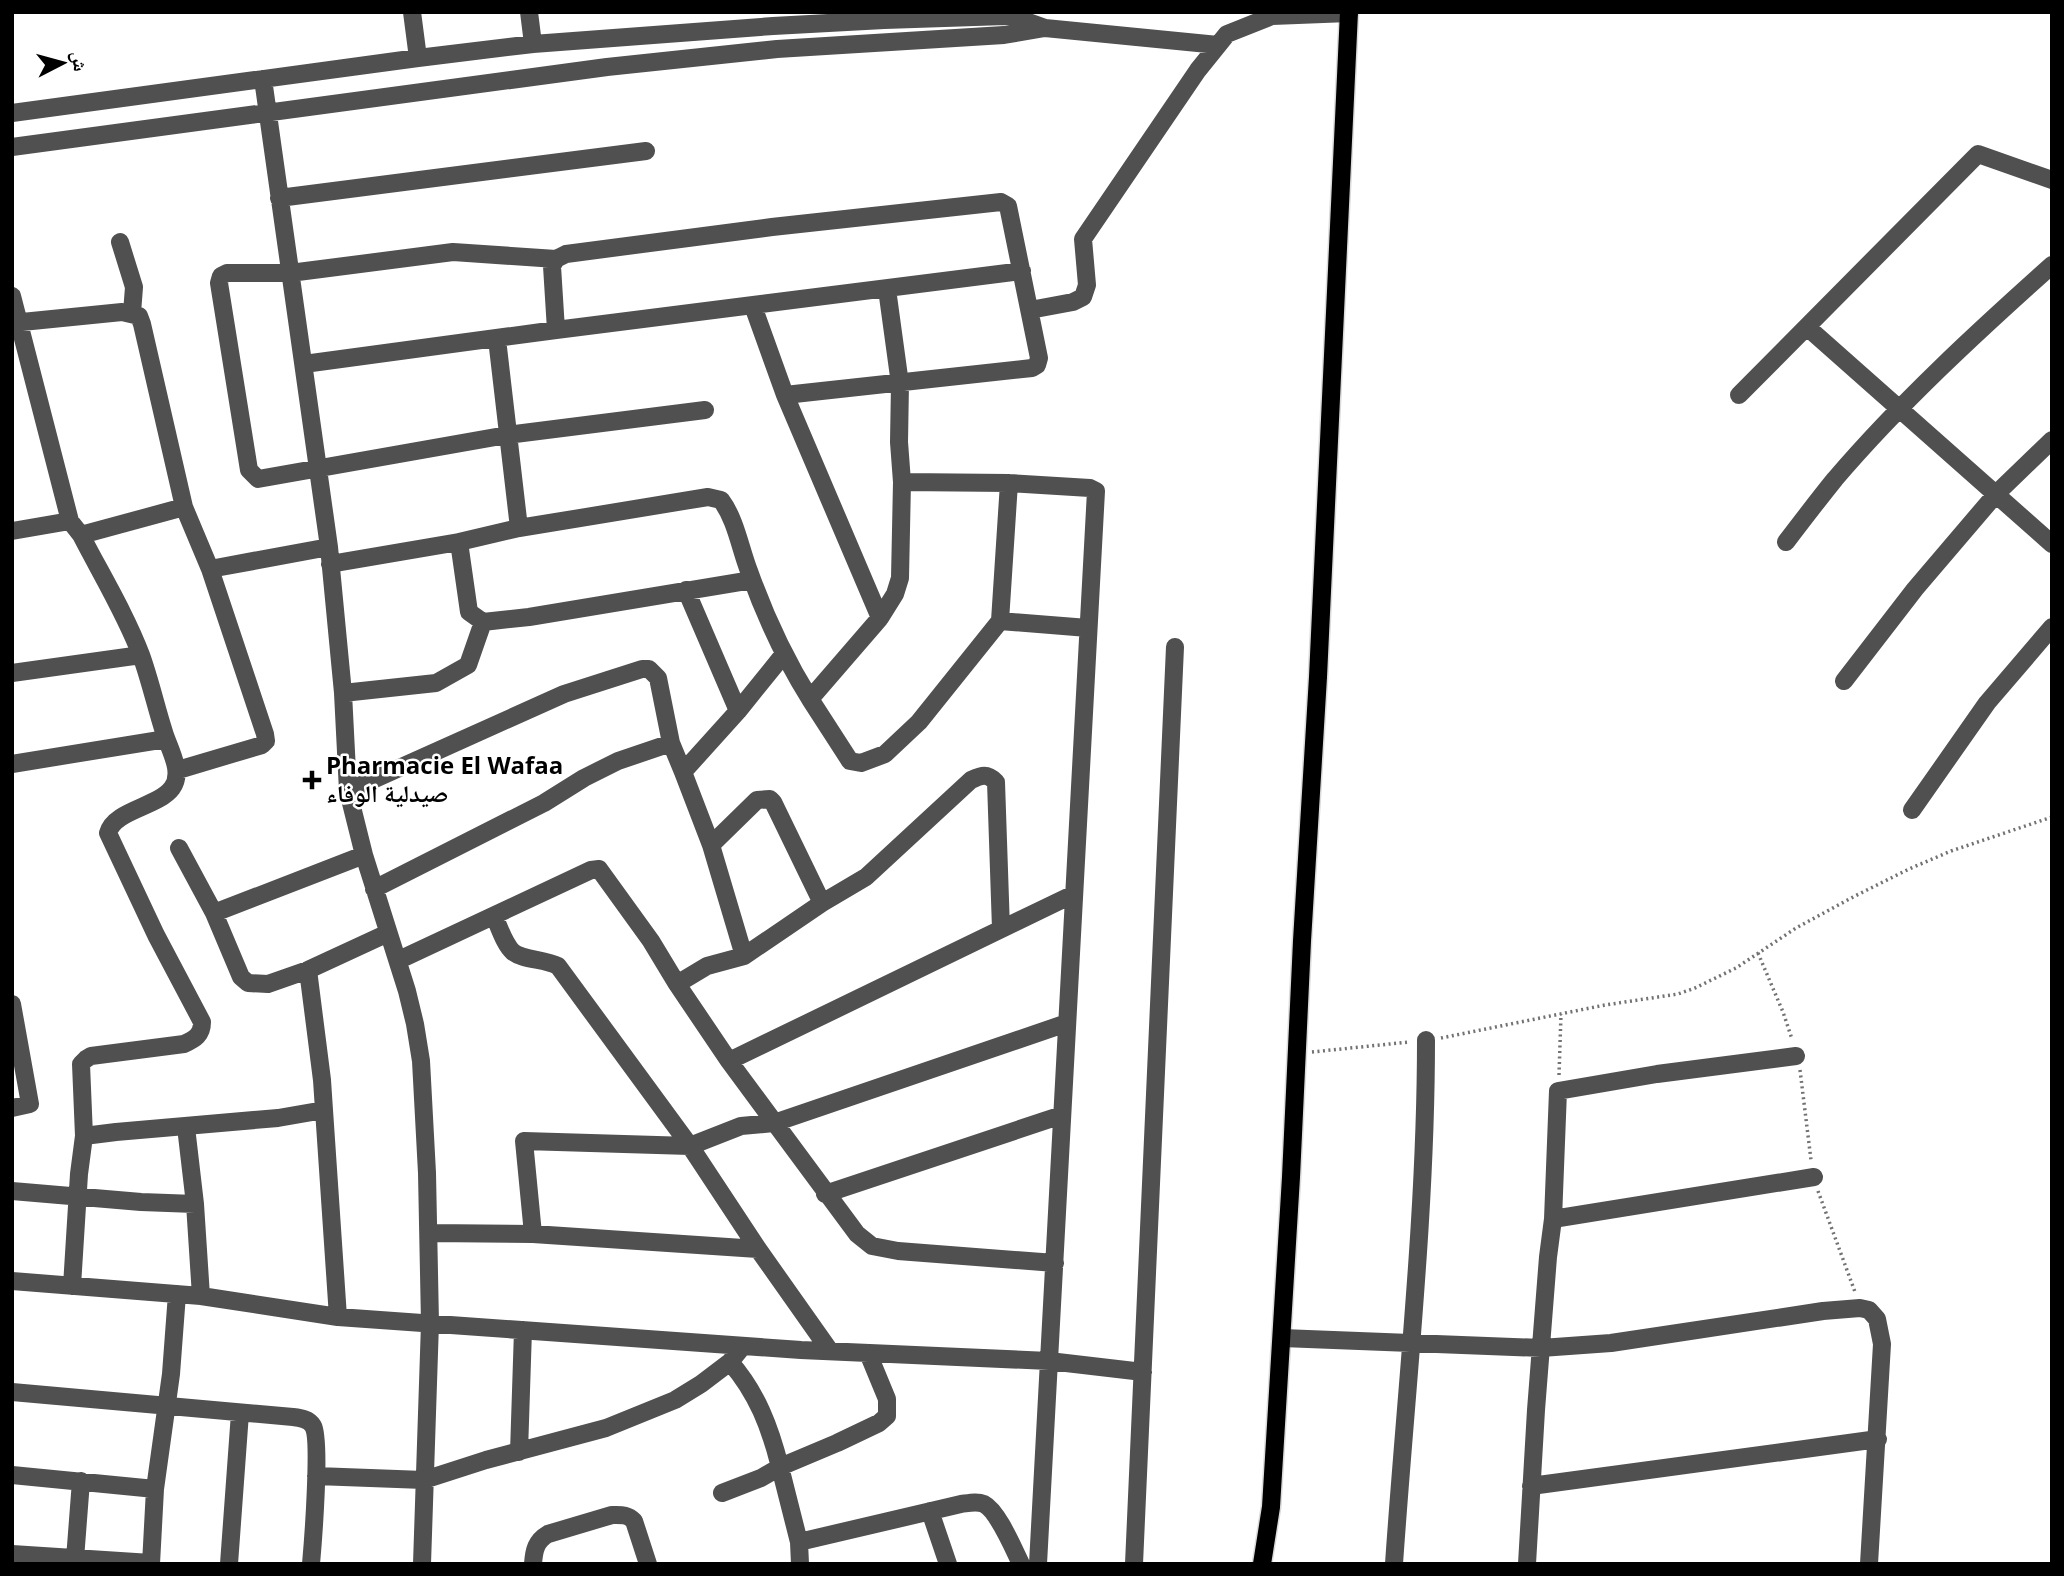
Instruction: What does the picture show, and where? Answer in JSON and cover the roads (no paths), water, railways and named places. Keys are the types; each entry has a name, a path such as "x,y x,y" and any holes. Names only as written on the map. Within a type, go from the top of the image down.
{"main road":[{"path":"1262,1564 1271,1507 1282,1338 1317,690 1349,13"},
{"path":"1271,1507 1275,1564"}],"street":[{"path":"412,12 418,58"},
{"path":"529,12 533,44"},
{"path":"1030,310 1073,302 1083,297 1087,285 1083,239 1198,70 1227,34 1272,16 1349,13"},
{"path":"12,113 533,44 773,26 1005,16 1045,28 1218,45"},
{"path":"12,147 620,66 776,49 1004,35 1045,28"},
{"path":"263,79 330,555 348,791 374,889 398,960 415,1024 421,1061 430,1323 422,1564"},
{"path":"279,198 646,151"},
{"path":"1740,395 1978,154 2052,180"},
{"path":"705,410 507,435 258,479 249,470 220,276 227,273 290,273 453,252 556,259 566,254 772,227 1001,202 1008,206 1030,310 1037,365 1032,368 900,384 785,395"},
{"path":"120,243 134,287 132,313"},
{"path":"555,330 552,266 556,259"},
{"path":"1786,542 1835,479 1900,410 1981,329 2052,265"},
{"path":"304,364 1022,271"},
{"path":"810,699 880,618 895,594 900,578 900,384 887,289"},
{"path":"12,296 16,322 75,528 141,654 178,771 173,788 156,801 117,820 109,827 108,833 156,935 202,1022 202,1029 196,1039 184,1044 91,1056 81,1064 85,1136 79,1174 72,1286"},
{"path":"753,306 785,395 880,618"},
{"path":"16,322 122,312 139,316 142,324 184,508 210,569 266,741 262,745 178,771"},
{"path":"1807,327 2052,544"},
{"path":"496,339 519,528"},
{"path":"1844,681 1915,589 1996,494 2052,440"},
{"path":"902,482 1009,483 1090,488 1096,491 1038,1564"},
{"path":"210,569 459,542 519,528 708,497 722,500 729,510 752,580 784,654 850,761 855,763 872,760 884,754 919,722 1000,621 1009,483"},
{"path":"12,531 75,528 184,508"},
{"path":"459,542 469,612 483,622 529,617 752,580"},
{"path":"686,590 738,711"},
{"path":"1000,621 1088,628"},
{"path":"342,692 436,683 468,665 483,622"},
{"path":"1912,810 1987,704 2052,627"},
{"path":"1134,1564 1175,647"},
{"path":"12,673 141,654"},
{"path":"684,772 784,654"},
{"path":"348,791 564,694 649,669 658,678 671,743 711,845 744,957"},
{"path":"12,764 166,739"},
{"path":"374,889 544,803 618,761 671,743"},
{"path":"677,984 707,966 744,957 866,877 971,780 982,775 990,776 996,782 1002,929"},
{"path":"711,845 757,800 770,799 822,904"},
{"path":"178,848 214,913 241,978 248,983 268,984 308,970 388,933"},
{"path":"214,913 364,855"},
{"path":"398,960 591,870 599,869 651,941 729,1061 825,1194 863,1241 879,1249 1055,1262"},
{"path":"729,1061 1074,894"},
{"path":"494,916 511,950 517,954 550,961 558,966 690,1146 830,1351"},
{"path":"308,970 322,1080 338,1317"},
{"path":"12,1004 30,1104 12,1108"},
{"path":"533,1234 524,1141 690,1146 741,1126 774,1123 1066,1023"},
{"path":"1394,1564 1422,1197 1426,1040"},
{"path":"1527,1564 1541,1349 1553,1219 1558,1091 1657,1074 1796,1056"},
{"path":"85,1136 278,1118 324,1110"},
{"path":"825,1194 1062,1115"},
{"path":"187,1126 201,1296"},
{"path":"1553,1219 1814,1177"},
{"path":"12,1191 78,1198 195,1204"},
{"path":"429,1233 533,1234 758,1249"},
{"path":"12,1281 201,1296 338,1317 743,1346 1049,1361 1143,1371"},
{"path":"12,1554 151,1563 155,1489 171,1374 177,1294"},
{"path":"1282,1338 1541,1349 1611,1343 1822,1311 1860,1308 1869,1310 1877,1319 1882,1344 1869,1564"},
{"path":"519,1452 523,1330"},
{"path":"316,1476 424,1480 486,1460 581,1436 634,1418 675,1400 730,1362 743,1346"},
{"path":"722,1493 837,1443 879,1423 887,1416 887,1398 868,1353"},
{"path":"730,1362 744,1377 758,1399 772,1433 799,1542 800,1564"},
{"path":"12,1392 293,1417 310,1422 316,1437 311,1564"},
{"path":"229,1564 240,1413"},
{"path":"1531,1486 1878,1439"},
{"path":"12,1475 155,1489"},
{"path":"75,1559 81,1481"},
{"path":"799,1542 930,1511 972,1503 983,1504 993,1512 1021,1564"},
{"path":"930,1511 948,1564"},
{"path":"533,1564 536,1545 548,1534 623,1514 634,1521 648,1564"}],"place":[{"name":"Pharmacie El Wafaa صيدلية الوفاء","path":"312,780"}]}
